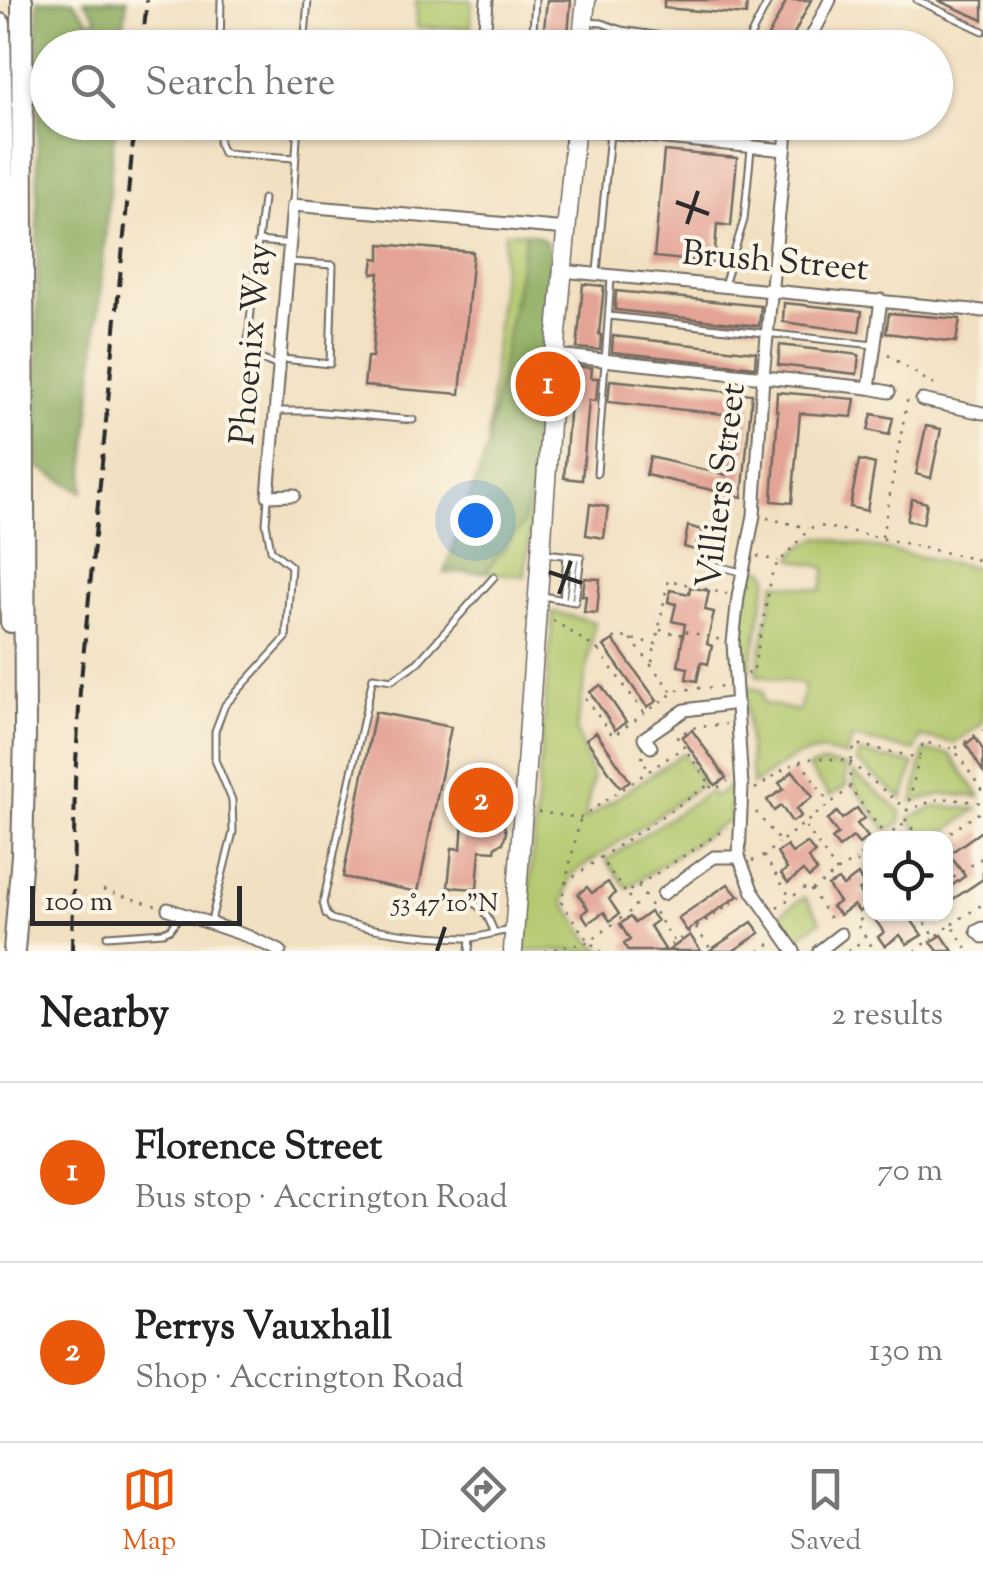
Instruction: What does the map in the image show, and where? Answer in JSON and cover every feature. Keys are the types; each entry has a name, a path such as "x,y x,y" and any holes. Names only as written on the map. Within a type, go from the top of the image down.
{"highway":[{"path":"12,951 22,854 24,734 22,0"},
{"path":"0,24 12,712 12,951"}],"main road":[{"path":"582,30 586,0"},
{"path":"514,951 575,140"}],"street":[{"path":"485,30 486,0"},
{"path":"815,30 830,0"},
{"path":"683,140 786,150"},
{"name":"Villiers Street","path":"787,140 763,377 754,515 732,643 746,795 741,861 752,889 794,951"},
{"name":"Phoenix Way","path":"294,495 268,496 293,206 567,228"},
{"name":"Brush Street","path":"562,272 983,310"},
{"path":"869,388 880,300"},
{"path":"556,355 889,392"},
{"path":"922,400 983,413"},
{"path":"651,747 644,738 686,710 738,703"},
{"path":"663,894 714,857 741,861"},
{"path":"175,911 252,945 280,951"},
{"path":"983,928 978,931 983,937"},
{"path":"818,951 840,934"}],"lane":[{"path":"220,30 221,0"},
{"path":"306,30 308,0"},
{"path":"533,30 535,0"},
{"path":"754,30 769,0"},
{"path":"917,0 932,3 983,31"},
{"path":"583,22 621,30"},
{"path":"219,140 223,154 295,158"},
{"path":"293,206 296,140"},
{"path":"597,274 609,140"},
{"path":"723,288 744,220 743,140"},
{"path":"262,199 248,341 254,357 330,364 333,266 288,262"},
{"path":"258,241 290,244"},
{"path":"597,473 612,276"},
{"path":"609,316 875,346"},
{"path":"275,411 413,420"},
{"path":"211,924 233,832 232,800 215,760 214,731 225,705 286,638 291,566 271,550 266,523 268,496"},
{"path":"704,537 700,561 744,572"},
{"path":"539,596 575,602 581,558 542,552"},
{"path":"566,600 571,556"},
{"path":"494,577 418,662 392,680 374,677 323,903 331,920 392,932 470,938 514,931"},
{"path":"473,902 488,917 494,932"},
{"path":"107,936 162,932 170,929 175,911"},
{"path":"469,951 470,938"}],"path":[{"path":"875,346 940,389"},
{"path":"882,538 908,396 922,400"},
{"path":"754,515 983,561"},
{"path":"586,698 613,736 677,690 736,681 752,673 773,569 810,528"},
{"path":"747,554 780,562"},
{"path":"652,664 668,580 738,597"},
{"path":"554,621 598,650 645,714"},
{"path":"658,630 681,634 682,630 732,643"},
{"path":"598,650 617,636 656,644"},
{"path":"630,639 672,693"},
{"path":"738,723 691,728 678,737 714,790 741,773"},
{"path":"954,749 983,730"},
{"path":"914,831 905,819 923,742 954,749 983,792"},
{"path":"880,831 850,788 854,744 919,758"},
{"path":"522,810 580,818 684,747"},
{"path":"780,842 746,795 800,760 822,756 850,762 907,810"},
{"path":"800,760 830,803"},
{"path":"566,883 710,784"},
{"path":"741,861 764,856 850,788"},
{"path":"907,810 942,798 983,803"},
{"path":"952,831 983,810"},
{"path":"580,818 561,902 589,942 602,951"},
{"path":"895,831 907,822"},
{"path":"804,824 837,872"},
{"path":"626,894 727,828"},
{"path":"812,890 863,853"},
{"path":"764,856 791,898"},
{"path":"953,876 983,857"},
{"path":"544,951 589,942 636,908 600,858"},
{"path":"855,859 863,871"},
{"path":"638,886 675,942"},
{"path":"768,914 808,886 840,934"},
{"path":"662,951 752,889"},
{"path":"103,890 175,911"},
{"path":"915,951 983,904"},
{"path":"863,918 856,923 875,951"},
{"path":"924,921 934,937"},
{"path":"951,925 969,951"},
{"path":"696,928 712,951"},
{"path":"758,951 783,936"},
{"path":"848,951 866,938"},
{"path":"927,942 933,951"}],"green space":[{"path":"38,0 73,0 91,23 97,17 84,0 127,0 123,30 38,30"},
{"path":"416,0 472,0 471,28 417,27"},
{"path":"38,140 114,140 83,492 37,466"},
{"path":"505,232 526,233 487,449"},
{"path":"526,233 544,239 551,257 536,476 523,523 485,572 444,573 487,449"},
{"path":"536,476 525,576 485,572 523,523"},
{"path":"820,537 983,569 983,723 954,743 920,737 915,751 852,738 846,756 820,751 794,757 752,785 745,691 749,687 762,691 763,703 799,711 805,685 756,675 775,583 822,590 826,568 792,559 798,549"},
{"path":"762,569 768,578 750,669 742,666 743,619 752,571"},
{"path":"553,612 595,622 576,730 593,778 584,820 683,753 703,784 571,875 564,902 591,942 604,951 524,951"},
{"path":"924,751 950,754 980,797 944,794 913,802"},
{"path":"859,753 914,764 903,799 856,761"},
{"path":"822,763 846,766 846,786 830,796 808,768"},
{"path":"853,772 901,811 901,822 887,830 854,787"},
{"path":"731,785 731,823 724,823 627,888 606,860 710,791 714,798"},
{"path":"938,806 977,809 947,831 918,831 909,818"},
{"path":"805,897 821,921 794,940 778,915"}],"building":[{"path":"547,0 571,0 568,30 544,30"},
{"path":"664,0 747,0 746,15 664,8"},
{"path":"787,0 811,0 796,30 771,30"},
{"path":"937,0 983,0 983,20"},
{"path":"664,151 737,158 731,226 717,224 714,263 654,257"},
{"path":"380,244 473,252 460,394 364,386 367,357 372,357 379,273 372,274 374,258 380,259"},
{"path":"583,284 604,286 600,350 577,348"},
{"path":"616,291 761,306 759,326 615,310"},
{"path":"784,303 862,311 859,332 783,322"},
{"path":"889,313 960,319 956,342 886,333"},
{"path":"613,336 756,352 755,367 612,352"},
{"path":"780,345 859,355 857,374 778,365"},
{"path":"573,366 592,368 591,378 598,378 596,401 589,400 582,480 564,478"},
{"path":"610,380 752,394 742,497 646,475 650,457 726,475 733,415 608,402"},
{"path":"777,392 855,399 852,417 800,413 792,503 772,501"},
{"path":"872,414 893,418 889,435 868,430"},
{"path":"926,426 941,429 931,478 916,474"},
{"path":"859,460 875,464 867,511 850,507"},
{"path":"912,499 927,503 923,524 907,520"},
{"path":"590,504 608,507 604,538 586,535"},
{"path":"688,526 705,531 699,535 695,550 684,547"},
{"path":"708,531 725,534 720,556 708,553"},
{"path":"585,578 600,579 597,613 584,612"},
{"path":"690,587 709,591 705,610 714,612 707,644 712,646 708,664 701,662 697,681 686,679 688,668 678,666 685,624 672,621 676,604 668,602 670,590 689,594"},
{"path":"613,640 657,701 647,707 604,646"},
{"path":"601,685 626,722 615,730 590,692"},
{"path":"375,712 451,727 418,892 343,877"},
{"path":"692,730 726,778 715,785 682,737"},
{"path":"596,732 630,781 620,787 586,739"},
{"path":"975,737 983,750 983,772 966,744"},
{"path":"793,771 813,797 796,809 801,816 792,822 781,806 774,811 767,800 784,789 779,783"},
{"path":"466,779 498,780 496,821 504,825 506,833 495,851 480,850 477,889 448,887 452,848 461,849"},
{"path":"857,808 864,818 857,824 863,831 863,841 859,844 853,837 839,848 832,839 838,834 827,820 837,812 842,819"},
{"path":"983,830 983,879 953,899 953,885 965,876 953,860 953,851"},
{"path":"807,843 815,853 808,858 817,871 809,878 803,871 788,883 781,874 787,869 777,853 787,846 792,853"},
{"path":"858,875 863,883 859,891 863,909 859,912 854,905 840,915 832,907 839,902 828,886 838,880 843,886"},
{"path":"608,882 615,893 609,899 619,914 610,921 604,912 588,923 582,914 588,909 578,894 587,887 592,893"},
{"path":"728,884 738,896 687,931 678,918"},
{"path":"650,912 657,921 650,926 666,951 628,951 624,944 630,940 620,924 630,917 635,923"},
{"path":"876,921 912,921 922,935 907,944 900,935 885,946 878,937 884,932"},
{"path":"752,922 760,933 733,951 709,951"},
{"path":"690,935 701,951 668,951"},
{"path":"942,935 953,951 938,951 931,942"}],"railway":[{"path":"144,30 147,0"},
{"path":"72,951 80,690 133,140"}],"place":[{"name":"Florence Street","path":"548,384"},
{"name":"Perrys Vauxhall","path":"481,800"}]}
